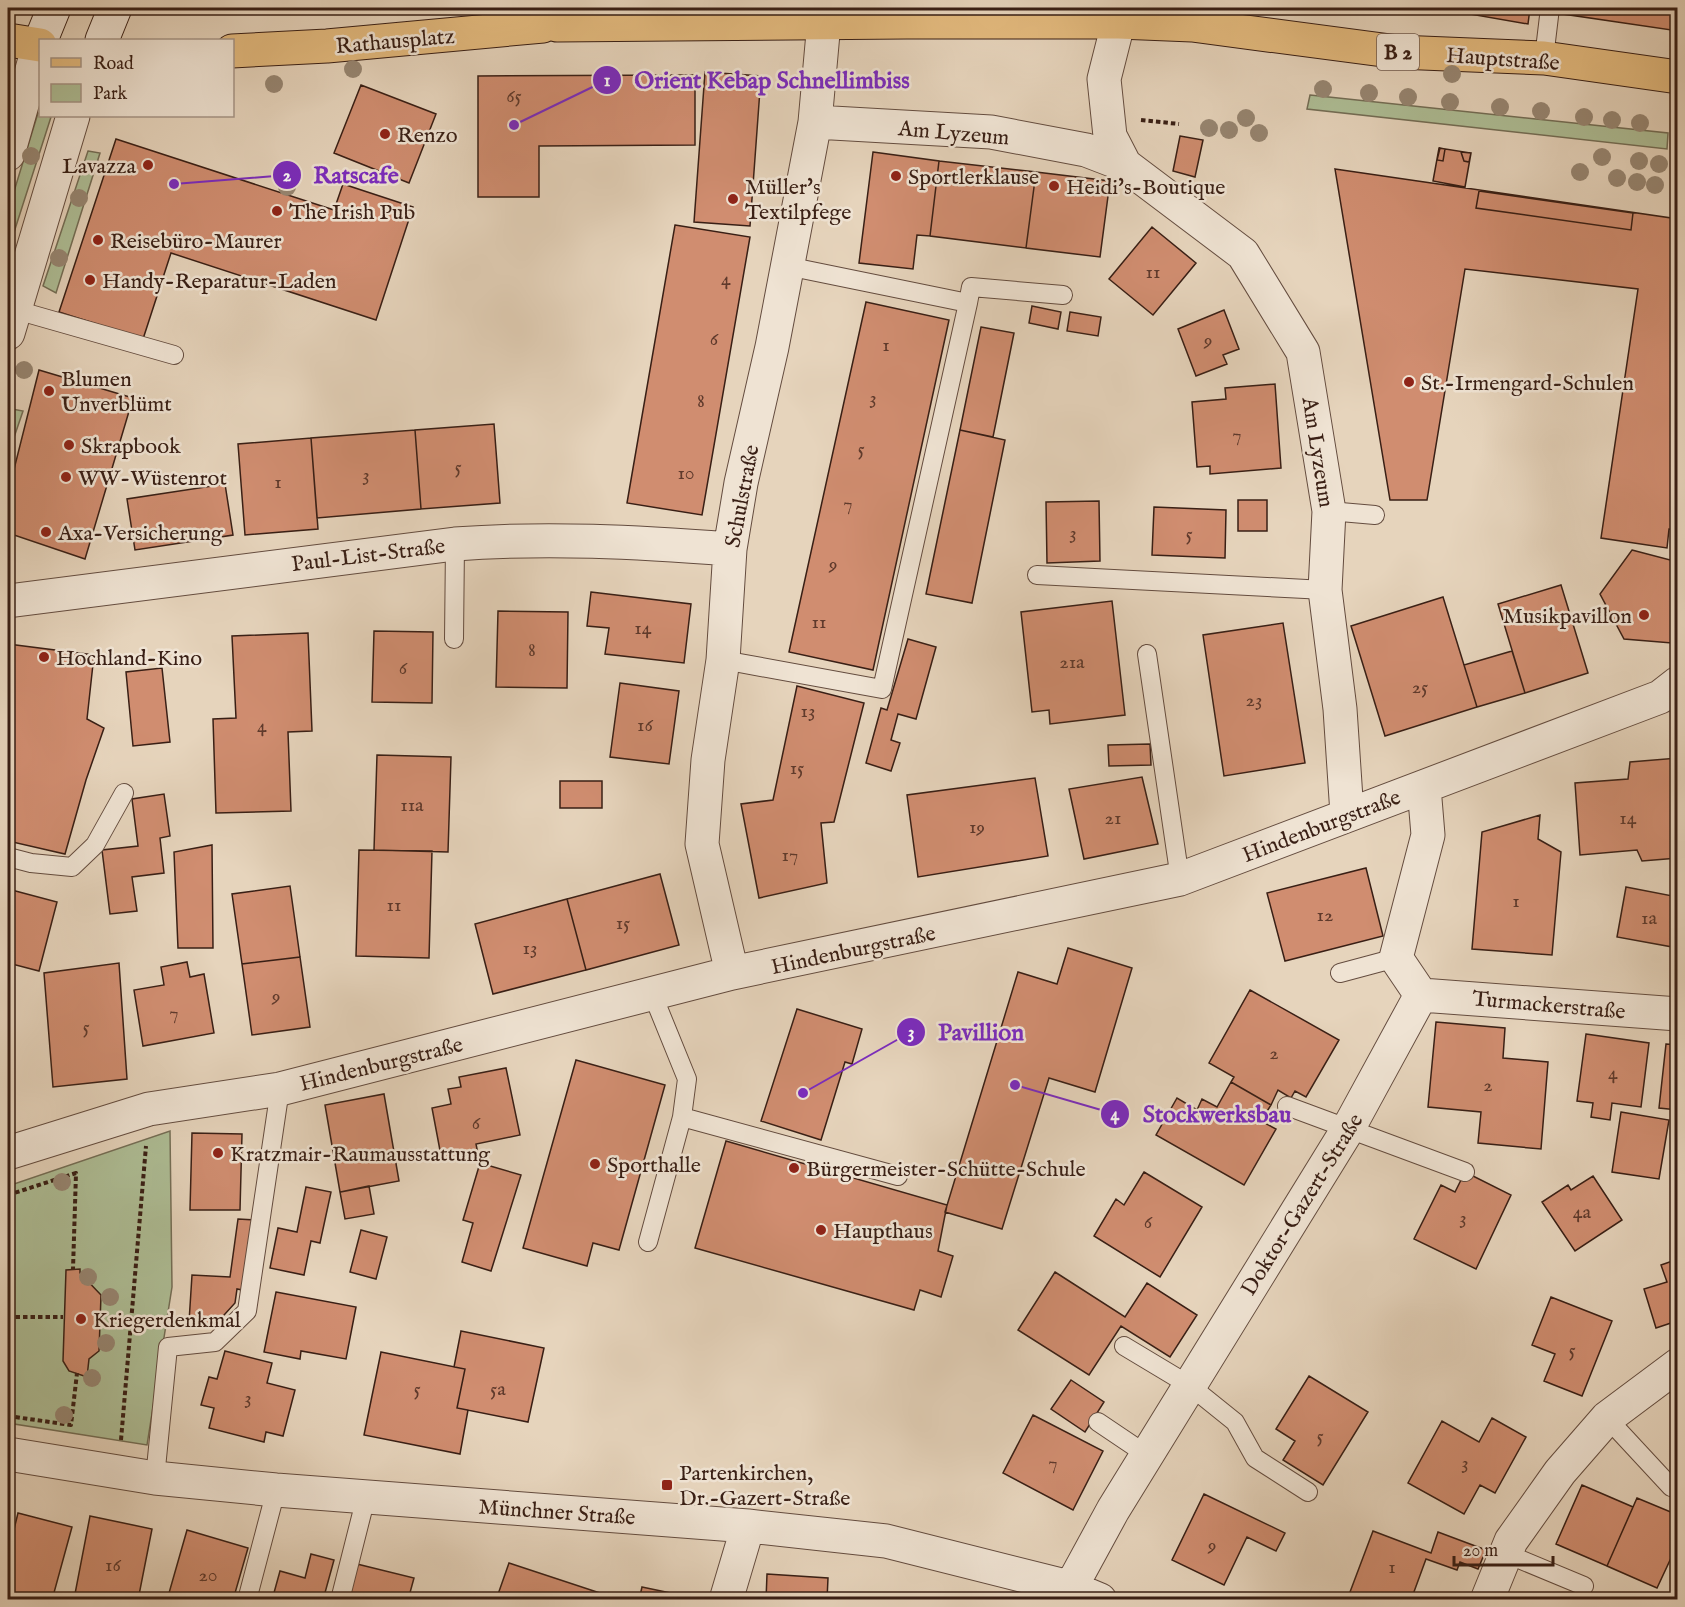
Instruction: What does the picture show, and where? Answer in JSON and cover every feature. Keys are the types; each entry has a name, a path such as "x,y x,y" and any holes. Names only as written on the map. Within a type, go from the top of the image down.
{"main road":[{"name":"Hauptstraße","path":"505,8 558,16 824,22 959,15 1121,15 1398,52 1544,58 1677,77"},
{"name":"Rathausplatz","path":"234,51 327,46 558,16"},
{"path":"8,40 39,43"}],"street":[{"path":"42,39 54,8"},
{"path":"102,39 115,8"},
{"name":"Am Lyzeum","path":"1121,15 1104,79 1110,136 1125,165"},
{"name":"Schulstraße","path":"732,973 702,844 708,759 723,660 730,549 815,122 824,22"},
{"path":"8,154 39,46"},
{"path":"10,317 73,117"},
{"name":"Am Lyzeum","path":"815,122 991,132 1086,150 1125,165 1243,254 1303,351 1329,511 1325,590 1340,709 1347,814"},
{"name":"Paul-List-Straße","path":"8,601 455,544 497,541 625,541 730,549"},
{"name":"Hindenburgstraße","path":"8,1152 149,1109 280,1089 732,973 1180,879 1347,814 1672,695"},
{"path":"1421,995 1396,958 1428,835 1424,787"},
{"name":"Turmackerstraße","path":"1421,995 1677,1014"},
{"name":"Doktor-Gazert-Straße","path":"1066,1593 1189,1385 1348,1130 1421,995"},
{"path":"1487,1599 1511,1541 1560,1472 1607,1418 1677,1365"},
{"name":"Münchner Straße","path":"8,1454 155,1478 276,1490 748,1526 886,1541 1066,1593 1100,1599"},
{"path":"726,1599 748,1526"}],"lane":[{"path":"1544,58 1550,8"},
{"path":"788,266 968,303"},
{"path":"723,660 882,689 971,287 1063,295"},
{"path":"10,317 174,356"},
{"path":"1329,511 1375,515"},
{"path":"454,639 455,544"},
{"path":"1037,574 1325,590"},
{"path":"1147,654 1180,879"},
{"path":"8,857 72,867 95,845 124,793"},
{"path":"1340,973 1396,958"},
{"path":"648,1242 682,1117 687,1079 652,993"},
{"path":"155,1478 168,1347 215,1342 247,1311 280,1089"},
{"path":"1287,1106 1465,1172"},
{"path":"682,1117 898,1176"},
{"path":"1124,1346 1189,1385 1235,1422 1255,1458 1308,1492"},
{"path":"1607,1418 1671,1487 1677,1489"},
{"path":"1098,1422 1147,1455"},
{"path":"247,1599 276,1490"},
{"path":"340,1599 366,1497"},
{"path":"1507,1554 1584,1586"}],"path":[{"path":"121,1441 149,1109"},
{"path":"8,1195 76,1173 73,1269"},
{"path":"8,1317 63,1317"},
{"path":"8,1416 71,1425 77,1374"}],"green space":[{"path":"1310,95 1668,133 1667,149 1307,109"},
{"path":"38,113 39,117 51,117 8,251 8,211"},
{"path":"88,151 100,153 56,293 43,286"},
{"path":"12,409 23,411 9,452 8,424"},
{"path":"170,1131 172,1287 147,1445 8,1423 8,1186"}],"building":[{"path":"1465,8 1530,8 1528,24 1464,13"},
{"path":"1564,8 1678,8 1678,31 1563,14"},
{"path":"705,72 761,76 750,226 694,222"},
{"path":"695,75 695,145 539,146 539,197 478,197 478,76"},
{"name":"Renzo","path":"361,85 436,114 409,183 334,153"},
{"path":"1180,136 1203,140 1195,177 1173,171"},
{"path":"116,139 334,210 343,184 413,207 376,320 171,253 143,339 59,312"},
{"path":"1439,148 1471,153 1465,187 1433,181"},
{"path":"1440,148 1445,149 1443,161 1437,160"},
{"path":"873,152 939,161 930,236 917,235 913,269 859,263"},
{"path":"1461,152 1471,153 1469,162 1464,161"},
{"path":"939,161 1036,172 1026,248 930,236"},
{"name":"St.-Irmengard-Schulen","path":"1335,169 1678,219 1678,530 1669,529 1667,548 1601,538 1638,289 1465,269 1427,500 1390,500"},
{"path":"1036,172 1110,181 1100,257 1026,248"},
{"path":"1479,191 1633,213 1631,230 1476,208"},
{"path":"675,225 750,237 702,515 627,503"},
{"path":"1152,227 1196,263 1153,315 1109,279"},
{"path":"866,302 949,320 873,670 789,652"},
{"path":"1032,306 1061,312 1058,329 1029,323"},
{"path":"1224,310 1239,349 1223,355 1227,364 1196,376 1178,329"},
{"path":"1070,312 1101,317 1098,336 1067,331"},
{"path":"981,327 1014,333 993,437 960,430"},
{"name":"Skrapbook","path":"39,370 133,398 85,559 8,533 8,493"},
{"path":"1275,384 1281,468 1210,474 1210,466 1197,467 1192,402 1226,399 1225,388"},
{"path":"494,424 500,503 421,509 415,430"},
{"path":"415,430 421,509 317,518 311,438"},
{"path":"960,430 1005,440 972,603 926,594"},
{"path":"311,438 318,529 245,535 238,444"},
{"path":"225,484 233,535 135,550 127,499"},
{"path":"1238,500 1267,500 1267,531 1238,531"},
{"path":"1099,501 1100,561 1047,563 1046,502"},
{"path":"1154,507 1226,510 1225,558 1152,555"},
{"name":"Musikpavillon","path":"1632,550 1678,562 1678,635 1672,643 1624,639 1600,594"},
{"path":"1561,585 1588,673 1525,693 1498,604"},
{"path":"591,592 691,604 684,663 605,654 609,628 587,626"},
{"path":"1443,597 1477,707 1385,736 1351,626"},
{"path":"1112,601 1125,715 1050,724 1049,710 1032,712 1021,612"},
{"path":"498,611 568,612 567,688 496,687"},
{"path":"1283,623 1305,763 1224,776 1203,635"},
{"path":"374,631 433,632 432,703 372,702"},
{"path":"308,633 312,731 288,732 291,811 216,813 213,719 236,718 232,636"},
{"path":"908,639 936,647 916,719 898,714 891,740 900,743 891,771 866,763 881,708 887,710"},
{"path":"8,644 94,655 87,719 104,728 86,780 65,854 8,841"},
{"path":"1512,651 1525,693 1477,707 1464,665"},
{"path":"162,668 170,742 133,746 126,672"},
{"path":"620,683 679,691 669,764 610,757"},
{"path":"797,686 864,703 834,822 821,823 827,883 759,898 741,804 773,800"},
{"path":"1150,744 1151,765 1109,766 1108,745"},
{"path":"377,755 451,757 448,852 374,850"},
{"path":"1678,758 1678,858 1642,861 1637,850 1580,855 1575,783 1628,779 1630,762"},
{"path":"1142,777 1158,844 1084,859 1069,789"},
{"path":"1035,778 1048,856 918,877 907,795"},
{"path":"560,781 602,781 602,808 560,808"},
{"path":"164,794 170,836 160,838 164,873 132,877 137,911 110,914 102,850 138,846 132,799"},
{"path":"1540,815 1538,839 1561,852 1552,955 1472,949 1482,832"},
{"path":"212,845 213,948 178,948 174,852"},
{"path":"359,850 432,851 429,958 356,956"},
{"path":"1366,868 1383,936 1285,961 1267,893"},
{"path":"660,874 679,945 586,970 567,899"},
{"path":"290,886 300,957 242,964 232,894"},
{"path":"1626,887 1678,897 1678,948 1617,937"},
{"path":"8,889 57,902 39,971 8,963"},
{"path":"567,899 586,970 493,994 475,924"},
{"path":"1068,948 1132,968 1095,1092 1049,1078 1002,1229 945,1212 1018,972 1057,984"},
{"path":"300,957 310,1027 252,1035 242,964"},
{"path":"187,962 190,977 204,974 214,1033 143,1046 134,990 164,985 161,967"},
{"path":"119,963 127,1079 53,1087 44,973"},
{"path":"1250,990 1339,1040 1306,1097 1295,1091 1291,1098 1278,1090 1271,1105 1231,1082 1234,1077 1209,1063"},
{"path":"797,1009 862,1029 852,1064 845,1062 821,1140 761,1121"},
{"path":"1436,1022 1505,1028 1503,1058 1548,1062 1541,1149 1478,1143 1481,1112 1428,1107"},
{"path":"1586,1034 1649,1043 1641,1107 1612,1103 1610,1120 1591,1117 1593,1103 1577,1101"},
{"path":"1666,1044 1678,1045 1678,1110 1659,1108"},
{"name":"Sporthalle","path":"576,1060 665,1085 619,1250 593,1243 587,1266 523,1248"},
{"path":"506,1068 520,1135 476,1144 478,1154 442,1161 432,1108 451,1104 448,1089 461,1087 459,1077"},
{"path":"1231,1082 1271,1105 1261,1121 1276,1129 1244,1185 1156,1135 1177,1098 1197,1110 1202,1099 1217,1107"},
{"path":"384,1094 399,1181 340,1192 325,1105"},
{"path":"1621,1112 1669,1120 1659,1179 1612,1172"},
{"path":"192,1133 242,1134 240,1210 190,1210"},
{"name":"Haupthaus","path":"726,1141 947,1205 938,1251 953,1256 941,1297 920,1290 914,1310 695,1248"},
{"path":"480,1163 521,1175 491,1271 462,1262 473,1223 463,1220"},
{"path":"1144,1172 1202,1207 1160,1277 1094,1236 1116,1199 1124,1205"},
{"path":"1465,1172 1511,1195 1476,1269 1414,1239 1441,1185 1455,1192"},
{"path":"1593,1176 1622,1220 1575,1251 1542,1202 1568,1185 1571,1190"},
{"path":"369,1186 374,1214 345,1219 340,1192"},
{"path":"306,1187 331,1192 320,1243 311,1241 304,1275 270,1268 278,1228 297,1232"},
{"path":"238,1219 255,1220 247,1291 237,1289 235,1303 215,1325 189,1322 192,1275 230,1277"},
{"path":"361,1230 387,1237 376,1279 350,1272"},
{"path":"1678,1259 1678,1332 1674,1333 1671,1323 1656,1328 1644,1289 1667,1282 1661,1265"},
{"path":"80,1269 80,1273 101,1295 99,1351 89,1359 87,1377 69,1371 63,1361 66,1270"},
{"path":"1055,1272 1125,1317 1147,1283 1197,1315 1170,1357 1121,1326 1089,1375 1018,1330"},
{"path":"276,1292 356,1307 346,1359 301,1351 300,1359 264,1352"},
{"path":"1551,1297 1612,1321 1582,1396 1544,1381 1555,1354 1532,1345"},
{"path":"461,1331 544,1348 528,1422 457,1408 465,1369 454,1367"},
{"path":"225,1351 272,1363 267,1383 295,1390 283,1436 266,1432 264,1442 209,1428 214,1408 201,1405 209,1377 217,1379"},
{"path":"381,1352 465,1369 457,1408 468,1410 460,1454 364,1435"},
{"path":"1309,1376 1368,1412 1323,1485 1283,1460 1295,1441 1276,1429"},
{"path":"1071,1380 1104,1402 1085,1432 1051,1409"},
{"path":"1033,1415 1103,1451 1073,1510 1003,1473"},
{"path":"1492,1418 1526,1437 1495,1493 1480,1485 1464,1514 1408,1483 1442,1421 1479,1442"},
{"path":"1582,1485 1633,1507 1607,1566 1556,1544"},
{"path":"1204,1494 1285,1533 1276,1551 1247,1537 1224,1585 1172,1560"},
{"path":"1637,1498 1678,1515 1678,1543 1657,1588 1607,1566"},
{"path":"18,1513 72,1527 52,1600 8,1600 8,1554"},
{"path":"90,1516 152,1529 138,1600 74,1599"},
{"path":"187,1530 248,1548 233,1600 167,1600"},
{"path":"1373,1531 1431,1553 1438,1532 1486,1550 1478,1569 1460,1562 1457,1570 1426,1559 1411,1600 1347,1600"},
{"path":"311,1554 334,1560 323,1600 272,1600 280,1571 305,1578"},
{"path":"509,1563 603,1594 601,1600 496,1600"},
{"path":"357,1564 414,1578 408,1600 348,1600"},
{"path":"767,1574 828,1578 827,1600 766,1600"},
{"path":"642,1587 704,1600 639,1600"}],"place":[{"name":"Orient Kebap Schnellimbiss","path":"514,125"},
{"name":"Renzo","path":"385,134"},
{"name":"Lavazza","path":"148,165"},
{"name":"Sportlerklause","path":"896,176"},
{"name":"Ratscafe","path":"174,184"},
{"name":"Heidi's-Boutique","path":"1054,186"},
{"name":"Müller's Textilpfege","path":"733,199"},
{"name":"The Irish Pub","path":"277,211"},
{"name":"Reisebüro-Maurer","path":"98,240"},
{"name":"Handy-Reparatur-Laden","path":"90,280"},
{"name":"St.-Irmengard-Schulen","path":"1409,382"},
{"name":"Blumen Unverblümt","path":"49,391"},
{"name":"Skrapbook","path":"69,445"},
{"name":"WW-Wüstenrot","path":"66,477"},
{"name":"Axa-Versicherung","path":"46,532"},
{"name":"Musikpavillon","path":"1644,615"},
{"name":"Hochland-Kino","path":"44,657"},
{"name":"Stockwerksbau","path":"1015,1085"},
{"name":"Pavillion","path":"803,1093"},
{"name":"Kratzmair-Raumausstattung","path":"218,1153"},
{"name":"Sporthalle","path":"595,1164"},
{"name":"Bürgermeister-Schütte-Schule","path":"794,1168"},
{"name":"Haupthaus","path":"821,1230"},
{"name":"Kriegerdenkmal","path":"81,1319"},
{"name":"Partenkirchen, Dr.-Gazert-Straße","path":"667,1485"}]}
